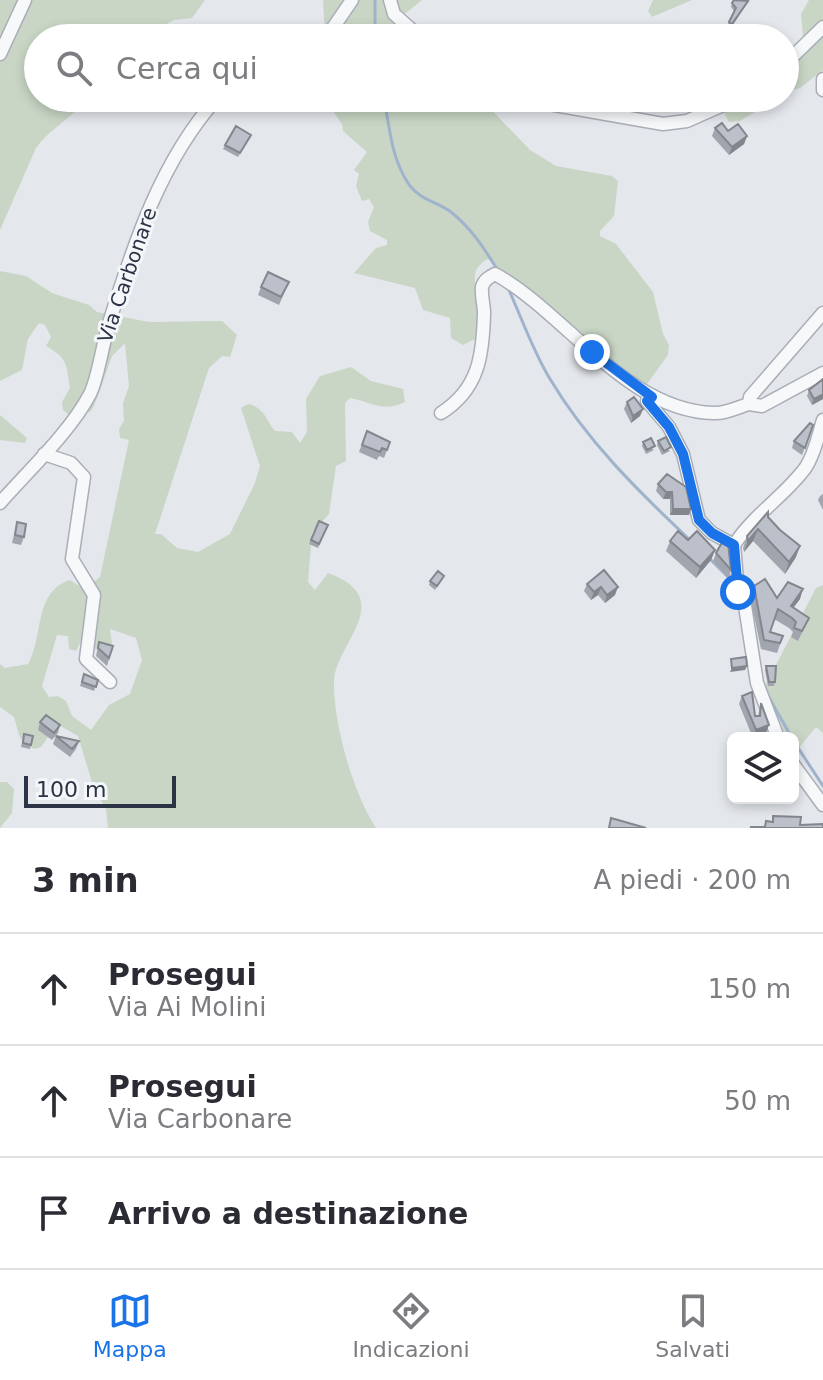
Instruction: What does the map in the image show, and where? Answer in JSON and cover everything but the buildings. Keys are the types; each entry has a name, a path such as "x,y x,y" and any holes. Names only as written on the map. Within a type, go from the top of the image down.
{"street":[{"path":"0,54 25,0"},
{"path":"336,24 352,0"},
{"path":"390,0 394,14 405,24"},
{"path":"799,50 823,27"},
{"path":"823,79 823,90"},
{"name":"Via Carbonare","path":"0,503 44,454 92,391 98,357 147,210 193,125 205,112"},
{"path":"595,112 663,124 687,121 707,112"},
{"path":"441,413 456,403 476,379 483,344 482,288 486,278 495,274 508,281 652,397 688,411 718,414 749,404 762,406 823,373"},
{"path":"749,404 750,397 823,313"},
{"path":"652,397 647,401 669,427 683,454 699,520 712,533 734,545"},
{"path":"776,732 757,683 745,606 738,592 734,545 747,525 806,467 817,445 823,420"},
{"path":"44,454 71,463 84,477 72,559 94,595 86,659 110,682"},
{"path":"799,772 823,805"}],"green space":[{"path":"0,0 205,0 192,18 167,24 24,24 24,112 74,112 36,148 0,230"},
{"path":"323,0 422,0 401,17 406,24 324,24"},
{"path":"653,0 692,0 652,17 648,11"},
{"path":"809,0 823,0 823,70 799,88 799,43 803,36 801,14"},
{"path":"334,112 493,112 530,150 556,166 612,176 618,181 614,216 600,231 600,236 616,244 653,292 663,334 669,345 668,355 647,384 624,371 488,259 481,263 475,274 479,309 475,339 463,345 451,338 450,318 423,310 415,288 354,273 376,248 387,245 387,240 370,231 368,222 374,207 369,199 362,201 356,186 359,174 354,170 367,152 343,131"},
{"path":"724,112 755,112 740,121 729,122"},
{"path":"0,271 26,276 52,293 89,305 97,312 149,322 222,321 237,335 230,357 222,356 209,368 155,534 161,534 177,548 198,552 230,534 255,483 260,466 241,408 248,404 258,408 275,431 292,432 300,443 307,432 306,399 320,376 351,367 371,381 403,389 405,402 390,407 350,398 345,403 346,461 336,466 329,514 312,533 308,582 315,590 328,573 349,584 359,596 361,609 358,623 337,667 335,698 352,777 376,828 108,828 106,809 94,789 78,736 57,724 41,747 34,749 20,738 14,717 0,707 0,664 5,668 28,664 45,605 58,586 70,580 84,589 100,577 129,440 120,438 119,429 124,421 123,403 129,386 125,343 112,356 90,412 71,416 63,410 62,402 70,388 68,373 62,358 46,346 51,337 45,325 39,323 28,339 22,370 0,381","holes":["110,629 136,638 142,660 130,694 109,705 91,730 72,716 66,701 58,696 49,697 42,686 57,635 68,636 69,649 76,651 83,637 89,636 95,649 106,652 112,643"]},
{"path":"0,415 27,438 25,443 0,440"},
{"path":"823,585 823,733 816,727 799,748 799,732 784,732 765,686 816,588"},
{"path":"0,782 7,782 14,789 12,813 0,828"}],"waterway":[{"path":"375,0 375,24"},
{"path":"386,112 395,154 410,186 419,195 458,218 497,269"},
{"path":"509,290 544,368 580,423 633,484 690,540"},
{"path":"710,559 733,582"},
{"path":"767,694 789,732"},
{"path":"799,749 823,786"}],"route":[{"path":"592,352 652,397 647,401 669,427 683,454 699,520 712,533 734,545 739,570 736,581 738,592"}]}
